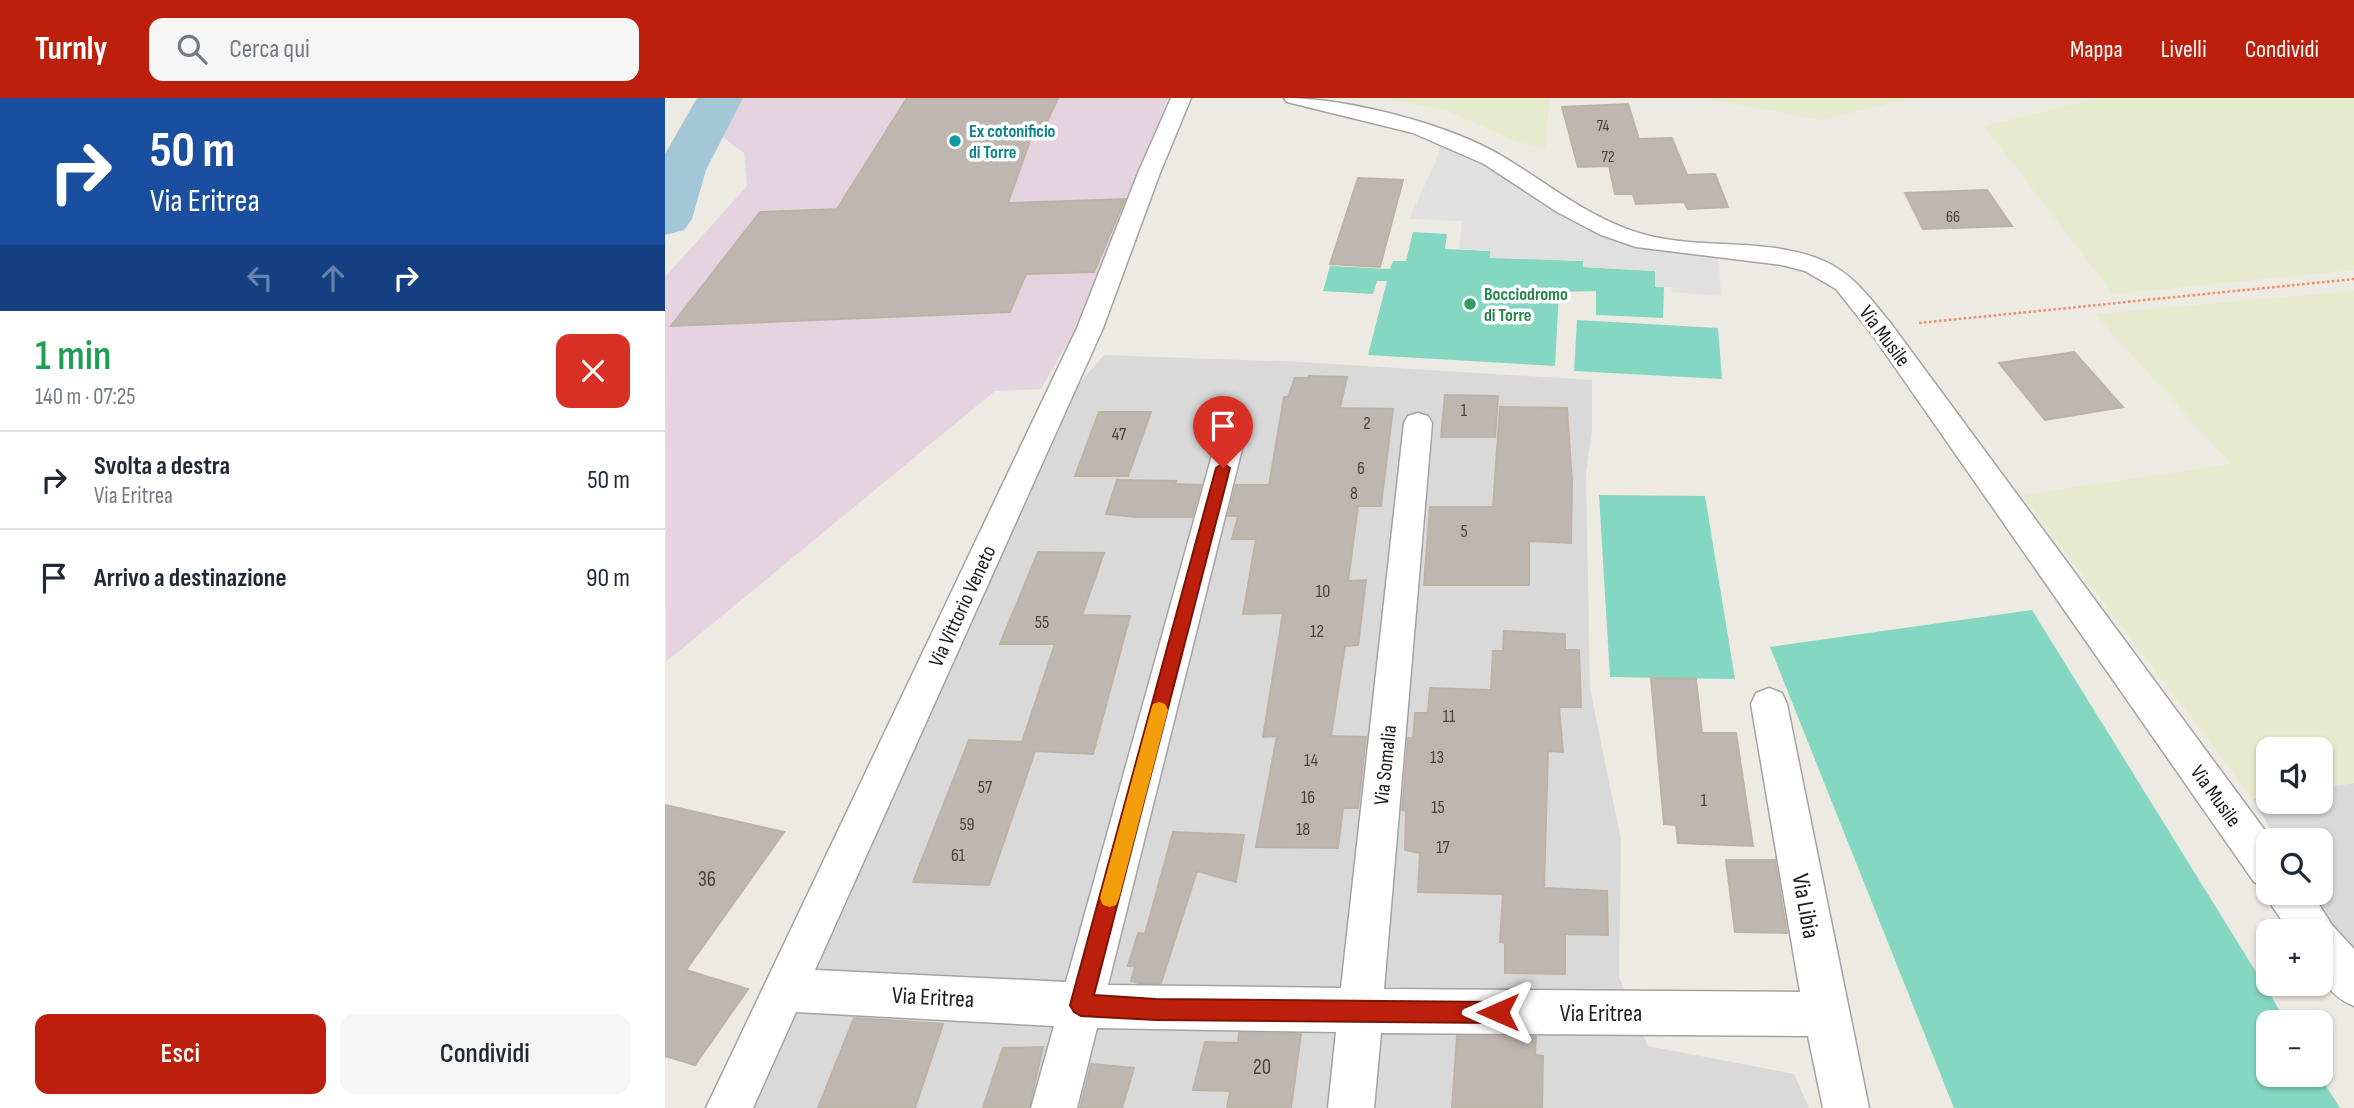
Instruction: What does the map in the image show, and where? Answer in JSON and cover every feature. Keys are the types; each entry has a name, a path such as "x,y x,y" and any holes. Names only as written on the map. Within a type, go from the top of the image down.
{"street":[{"name":"Via Vittorio Veneto","path":"729,1108 1090,328 1149,173 1181,98"},
{"name":"Via Musile","path":"1294,98 1420,128 1492,159 1565,207 1609,230 1644,242 1782,258 1814,266 1845,284 1880,327 2256,851"},
{"name":"Via Somalia","path":"1351,1108 1418,423"},
{"path":"1054,1108 1230,441"},
{"name":"Via Libia","path":"1769,704 1846,1108"},
{"path":"2333,957 2354,984"},
{"name":"Via Eritrea","path":"784,990 1156,1009 1826,1014"}],"path":[{"path":"1880,327 2354,279"}],"shaded area":[{"name":"Ex cotonificio di Torre","path":"738,98 1168,98 1079,324 1041,389 995,391 666,662 665,277 747,186 744,153 714,131 729,118"},
{"path":"1443,138 1609,230 1718,251 1721,296 1672,292 1671,287 1655,287 1655,271 1583,267 1583,261 1490,258 1490,251 1459,249 1462,221 1409,219 1435,163"},
{"path":"1104,355 1302,362 1592,380 1592,429 1586,474 1590,689 1621,840 1619,977 1648,1046 1794,1074 1809,1108 754,1108 1061,404"},
{"path":"2354,783 2354,960 2333,931 2333,919 2325,919 2315,905 2333,905 2333,828 2270,828 2262,814 2333,814 2333,786"}],"green space":[{"path":"1384,98 1550,98 1545,149 1515,141 1446,110"},
{"path":"1703,98 1912,98 1821,120"},
{"path":"2100,98 2354,98 2354,270 2113,294 1984,126"},
{"name":"Bocciodromo di Torre","path":"1413,232 1447,234 1445,249 1491,251 1490,257 1583,261 1584,267 1655,271 1655,287 1664,287 1663,318 1596,315 1596,291 1559,292 1555,366 1368,355 1387,281 1377,281 1373,294 1323,291 1330,266 1390,269 1393,261 1406,261"},
{"path":"2354,291 2354,783 2333,786 2333,737 2256,737 2256,798 2253,799 2022,495 2231,464 2095,314"},
{"path":"1577,320 1718,328 1722,379 1574,371"},
{"path":"1599,495 1705,496 1735,679 1610,677"},
{"path":"2032,610 2256,972 2256,996 2271,996 2280,1010 2256,1010 2256,1087 2327,1087 2340,1108 1954,1108 1770,647"}],"building":[{"path":"907,98 1058,98 1041,135 1032,135 1008,203 1125,199 1094,272 1026,274 1010,312 671,326 760,212 837,209"},
{"path":"1628,104 1639,139 1672,138 1687,175 1715,174 1728,207 1688,209 1684,202 1636,204 1633,194 1615,194 1609,166 1578,167 1562,107"},
{"path":"1358,178 1403,180 1380,267 1330,264"},
{"path":"1987,190 2012,226 1923,229 1905,193"},
{"path":"2074,352 2123,407 2045,420 1999,363"},
{"path":"1347,377 1340,408 1393,409 1381,506 1358,506 1348,581 1366,580 1358,645 1345,646 1331,736 1366,737 1358,808 1343,808 1338,848 1256,847 1277,736 1263,737 1283,613 1243,614 1256,539 1232,539 1238,516 1228,516 1236,485 1269,485 1284,397 1288,397 1295,378"},
{"path":"1445,395 1498,396 1495,437 1441,437"},
{"path":"1500,407 1567,408 1572,482 1571,543 1529,541 1529,585 1424,585 1430,507 1493,507"},
{"path":"1099,412 1151,412 1128,476 1075,476"},
{"path":"1117,480 1176,481 1175,484 1201,485 1192,517 1136,517 1106,514"},
{"path":"1038,552 1104,553 1082,615 1130,616 1093,754 1035,751 989,885 913,882 969,740 1022,742 1055,644 1000,644"},
{"path":"1504,631 1565,634 1565,650 1579,650 1581,707 1559,707 1563,752 1548,751 1544,888 1607,891 1608,935 1565,934 1565,974 1505,973 1505,943 1500,942 1503,894 1418,892 1420,853 1405,850 1406,811 1402,810 1408,738 1413,738 1415,713 1428,713 1430,688 1491,690 1493,651 1503,651"},
{"path":"1651,678 1696,679 1702,733 1736,733 1753,846 1678,843 1676,825 1664,824"},
{"path":"665,805 784,832 686,970 748,989 695,1065 665,1056"},
{"path":"1173,832 1244,835 1236,882 1197,871 1161,983 1131,981 1135,966 1128,966 1138,933 1145,934"},
{"path":"1726,860 1775,860 1787,933 1735,932"},
{"path":"854,1018 943,1024 915,1108 818,1108"},
{"path":"1239,1033 1301,1034 1291,1108 1227,1108 1230,1091 1193,1090 1205,1042 1238,1043"},
{"path":"1457,1036 1536,1037 1535,1055 1543,1056 1542,1108 1452,1108"},
{"path":"1043,1047 1029,1108 983,1108 1003,1048"},
{"path":"1091,1064 1134,1068 1122,1108 1080,1108"}],"waterway":[{"path":"665,219 681,170 720,98"}],"slow traffic":[{"path":"1110,898 1159,710"}],"place":[{"name":"Ex cotonificio di Torre","path":"955,141"},
{"name":"Bocciodromo di Torre","path":"1470,304"}],"route":[{"path":"1223,468 1081,1005 1156,1009 1498,1012"}]}
